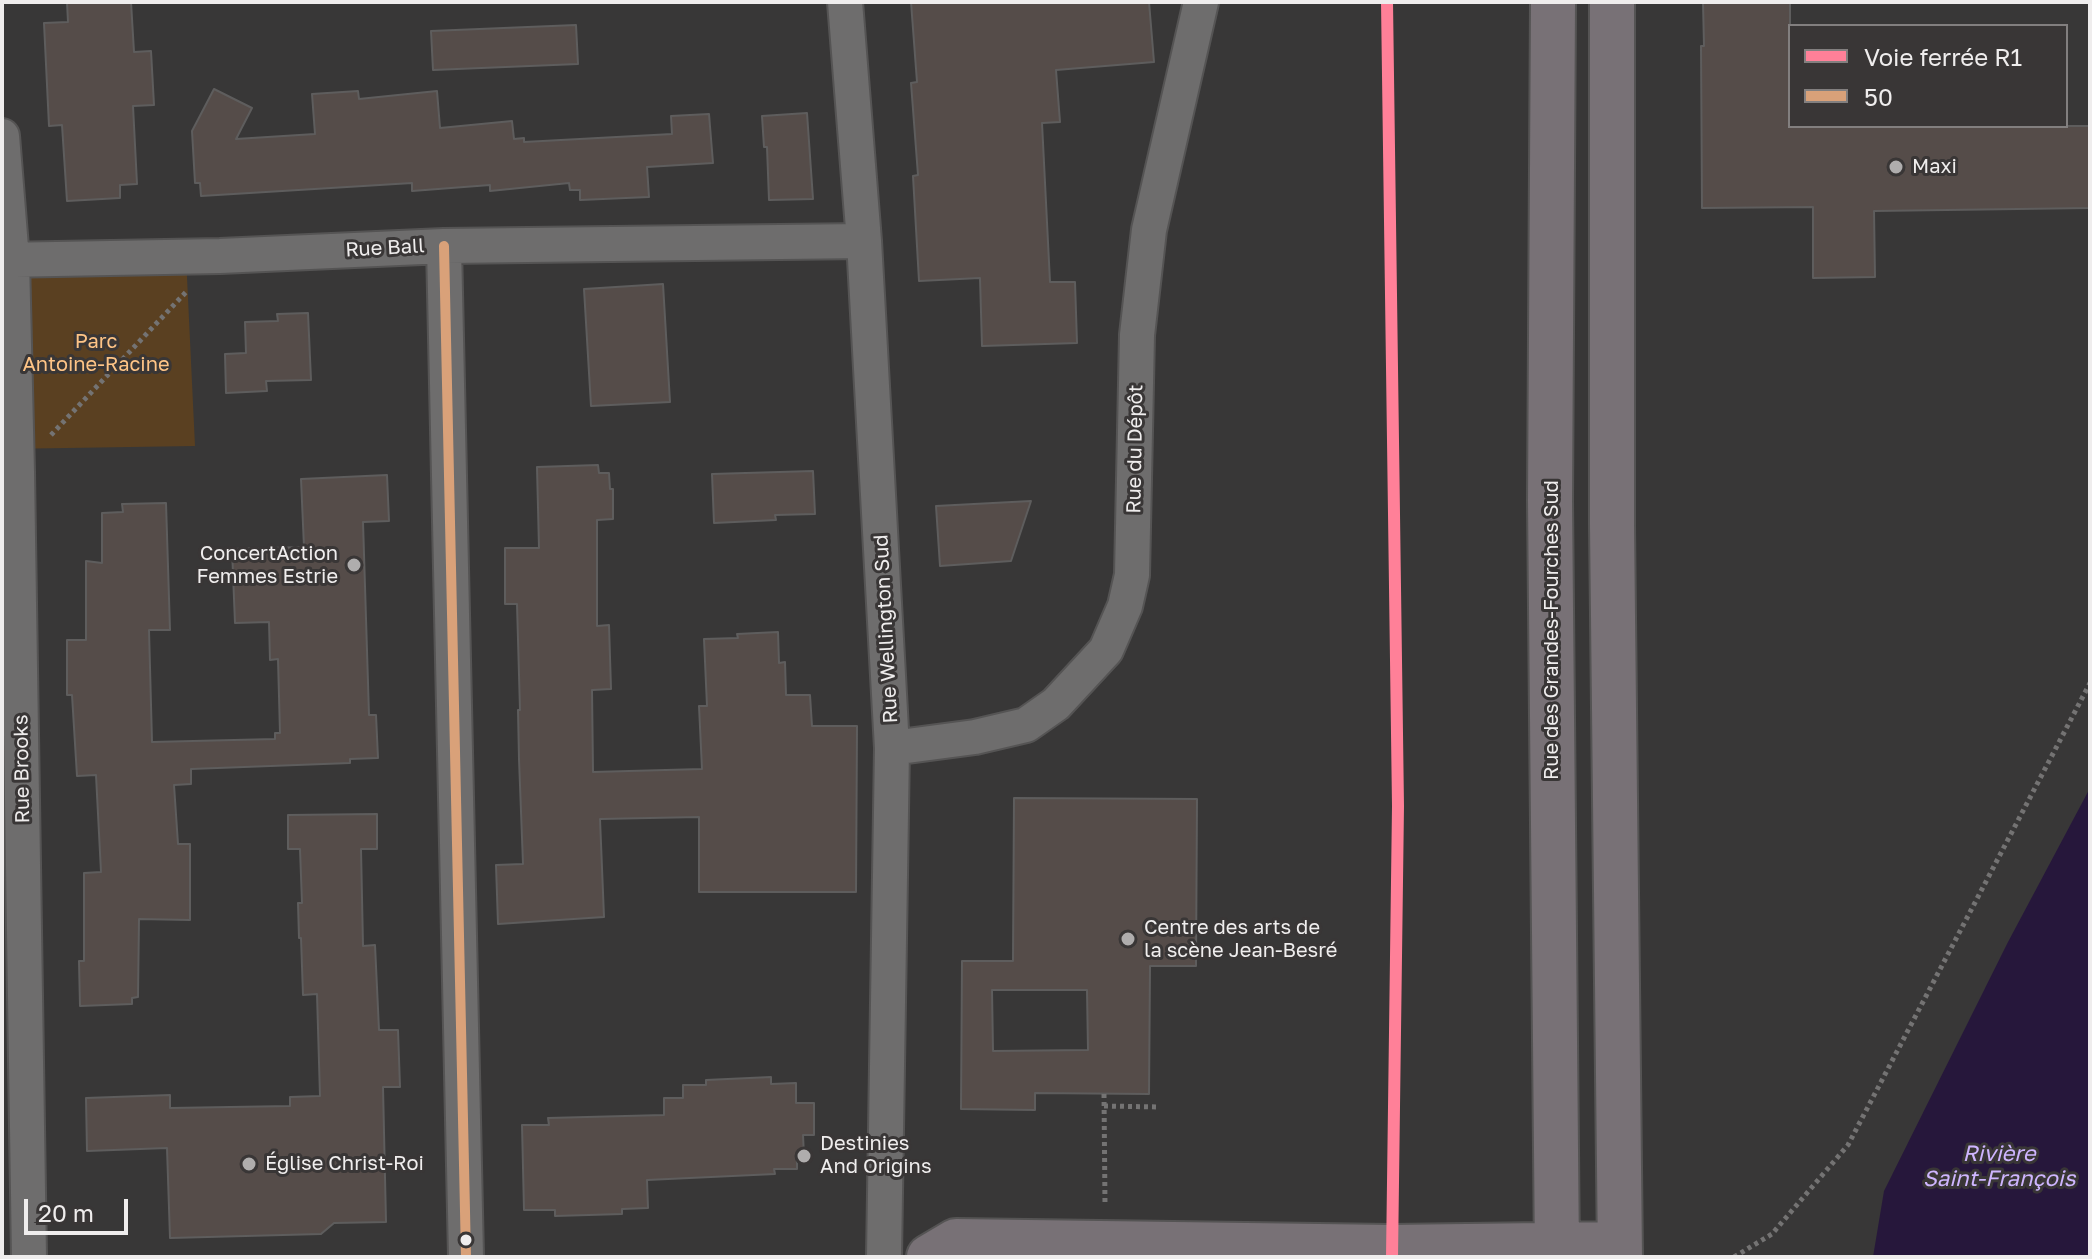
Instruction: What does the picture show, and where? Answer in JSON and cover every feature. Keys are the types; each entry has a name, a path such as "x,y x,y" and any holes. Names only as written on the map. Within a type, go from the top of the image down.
{"main road":[{"name":"Rue des Grandes-Fourches Sud","path":"1553,2 1550,500 1556,1252"},
{"path":"929,1257 956,1241 1556,1252 1619,1250 1612,509 1612,2"}],"street":[{"name":"Rue Wellington Sud","path":"845,2 864,241 892,748 884,1257"},
{"name":"Rue du Dépôt","path":"892,748 975,737 1026,725 1056,704 1106,650 1125,606 1132,575 1137,335 1149,230 1201,2"},
{"name":"Rue Brooks","path":"2,136 17,472 29,1257"},
{"name":"Rue Ball","path":"7,260 220,256 444,246 864,241"},
{"path":"444,246 466,1257"}],"path":[{"path":"17,472 220,256"},
{"path":"1734,1257 1772,1234 1848,1145 2090,683"},
{"path":"1104,1094 1105,1243"},
{"path":"1104,1106 1160,1107"}],"green space":[{"name":"Parc Antoine-Racine","path":"186,256 195,446 2,449 2,260"}],"water":[{"name":"Rivière Saint-François","path":"2090,788 2090,1257 1873,1257 1884,1191 2008,942"}],"building":[{"path":"67,2 131,2 134,52 151,51 154,105 133,106 137,184 120,185 120,198 67,201 62,125 49,126 44,23 68,22"},
{"path":"911,2 1149,2 1154,62 1056,70 1060,122 1042,123 1050,282 1075,282 1077,343 982,346 980,278 919,281 913,176 918,175 911,83 917,82"},
{"name":"Maxi","path":"1703,2 1790,2 1788,128 2090,126 2090,208 1874,211 1875,277 1813,278 1813,207 1702,208 1701,46 1704,46"},
{"path":"576,25 578,64 433,70 431,31"},
{"path":"214,89 252,108 236,139 315,134 312,94 358,91 359,99 437,91 440,128 512,121 514,139 524,138 524,142 672,134 671,116 709,114 713,163 647,167 649,197 580,200 580,190 570,190 569,183 490,191 490,185 412,191 412,183 201,196 200,183 195,183 192,131"},
{"path":"807,113 813,199 769,200 767,147 764,147 762,116"},
{"path":"663,284 670,402 591,406 584,289"},
{"path":"308,313 311,380 266,381 267,391 226,393 225,354 246,353 245,322 278,321 277,314"},
{"path":"598,465 599,473 609,473 610,489 613,489 613,519 597,520 597,626 609,625 611,689 592,690 593,772 702,769 699,706 707,706 704,639 778,632 779,663 785,662 786,695 810,695 812,726 857,726 856,892 699,892 699,817 600,819 604,917 498,924 496,865 523,864 517,604 505,604 505,548 539,548 537,467"},
{"path":"813,471 815,514 775,515 776,520 714,523 712,474"},
{"path":"387,475 389,521 363,522 369,715 376,715 378,758 350,759 350,763 191,769 191,784 174,785 178,844 190,844 190,920 139,919 138,997 132,998 132,1004 80,1006 79,961 84,961 84,873 101,872 96,775 77,776 72,695 67,695 67,640 86,640 86,561 102,563 102,513 123,512 122,504 166,503 170,630 149,630 152,742 275,739 275,733 280,733 278,659 270,660 269,622 235,623 232,549 304,547 301,479"},
{"path":"1031,501 1011,561 940,566 936,506"},
{"name":"Centre des arts de la scène Jean-Besré","path":"1014,798 1197,799 1196,966 1150,966 1149,1094 1035,1093 1035,1110 961,1109 962,961 1013,961","holes":["992,990 1087,990 1088,1050 993,1051"]},
{"path":"377,814 377,849 361,849 363,946 375,945 379,1030 398,1030 400,1087 383,1087 386,1222 334,1223 321,1234 170,1238 167,1148 87,1151 86,1098 170,1095 170,1108 290,1106 290,1097 320,1096 317,994 303,995 298,903 302,903 300,849 288,849 288,815"},
{"path":"771,1077 771,1084 796,1083 796,1103 814,1103 814,1135 803,1135 804,1156 797,1156 797,1169 774,1169 775,1174 647,1180 648,1208 622,1209 622,1214 555,1216 555,1210 524,1210 522,1125 549,1125 548,1118 664,1115 664,1098 683,1098 683,1085 706,1085 706,1080"}],"rail line":[{"name":"R1","path":"1387,2 1398,806 1392,1257"}],"transit line":[{"name":"50","path":"444,246 466,1257"}],"place":[{"name":"Maxi","path":"1896,167"},
{"name":"ConcertAction Femmes Estrie","path":"354,565"},
{"name":"Centre des arts de la scène Jean-Besré","path":"1128,939"},
{"name":"Destinies And Origins","path":"804,1156"},
{"name":"Église Christ-Roi","path":"249,1164"}]}
